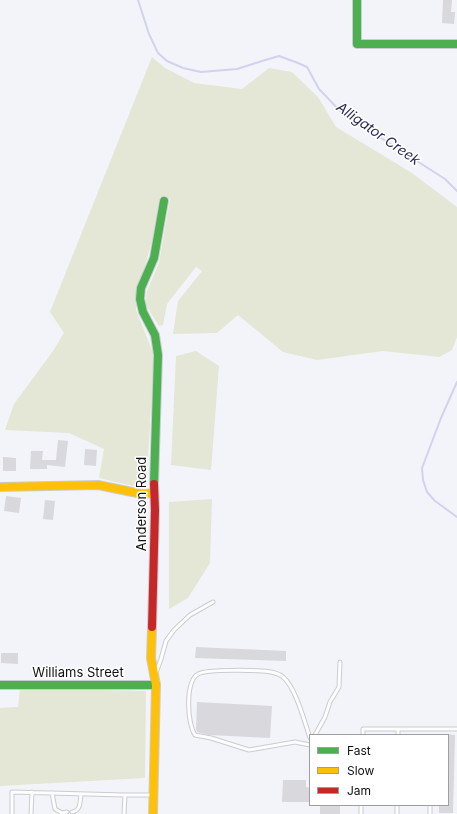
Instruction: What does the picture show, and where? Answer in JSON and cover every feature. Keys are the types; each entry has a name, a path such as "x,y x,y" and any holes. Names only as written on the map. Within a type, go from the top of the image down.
{"street":[{"path":"357,0 357,44 457,44"},
{"name":"Anderson Road","path":"153,814 155,680 151,658 155,518 155,414 158,355 155,335 143,312 140,299 141,288 154,258 164,202"},
{"path":"0,487 98,485 142,494 154,493"},
{"name":"Williams Street","path":"0,685 155,680"}],"lane":[{"path":"155,680 166,641 174,630 190,615 213,602"},
{"path":"316,734 325,717 330,702 339,687 340,662"},
{"path":"309,735 291,686 282,676 270,672 218,671 200,673 192,679 189,717 195,735 249,750 295,742 309,745"},
{"path":"363,734 363,729 457,729"},
{"path":"398,729 398,734"},
{"path":"431,729 431,734"},
{"path":"12,814 12,792 124,795 153,794"},
{"path":"31,814 32,792"},
{"path":"52,793 55,809 62,813 67,812"},
{"path":"72,812 80,808 81,794"},
{"path":"124,795 124,814"}],"green space":[{"path":"152,57 165,68 194,83 242,89 269,68 292,72 318,97 336,127 412,173 457,207 457,337 452,350 439,357 383,351 317,360 283,352 238,315 217,333 173,334 178,301 202,271 196,267 167,304 163,325 159,326 145,304 147,291 159,263 170,199 160,197 152,241 138,291 136,310 154,355 147,475 133,486 99,478 104,449 69,433 5,430 14,404 53,351 64,333 50,312"},
{"path":"196,351 219,366 211,470 171,465 176,356"},
{"path":"212,499 210,563 188,598 169,609 169,502"},
{"path":"20,688 146,691 145,778 0,786 0,708 18,707"}],"building":[{"path":"443,0 452,0 451,12 455,12 454,24 442,23"},
{"path":"58,440 68,441 65,467 47,465 47,469 30,469 31,451 43,451 42,460 56,460"},
{"path":"85,449 97,450 96,466 84,465"},
{"path":"3,457 16,458 16,471 3,471"},
{"path":"6,496 21,498 19,513 4,511"},
{"path":"45,500 55,501 53,520 43,519"},
{"path":"196,647 286,651 286,661 195,658"},
{"path":"1,653 18,653 18,664 1,663"},
{"path":"197,702 272,706 270,738 209,735 197,732"},
{"path":"449,734 455,735 453,813 439,813 439,806 449,806"},
{"path":"283,780 306,780 306,787 309,788 309,802 282,802"},
{"path":"320,806 340,806 340,814 320,814"}],"waterway":[{"name":"Alligator Creek","path":"138,0 149,34 158,53 167,61 183,68 201,72 237,69 279,56 307,67 319,89 342,113 445,179 457,191"},
{"name":"Alligator Creek","path":"457,382 441,418 422,468 423,480 427,492 435,501 457,517"}],"traffic: fast":[{"path":"357,0 357,44 457,44"},
{"path":"154,484 158,355 155,335 143,312 140,299 141,288 154,258 164,201"},
{"path":"0,685 156,685"}],"traffic: slow":[{"path":"0,487 98,485 142,494 154,493"},
{"path":"152,627 151,658 156,685 153,814"}],"traffic: jam":[{"path":"152,627 155,510 154,484"}]}
